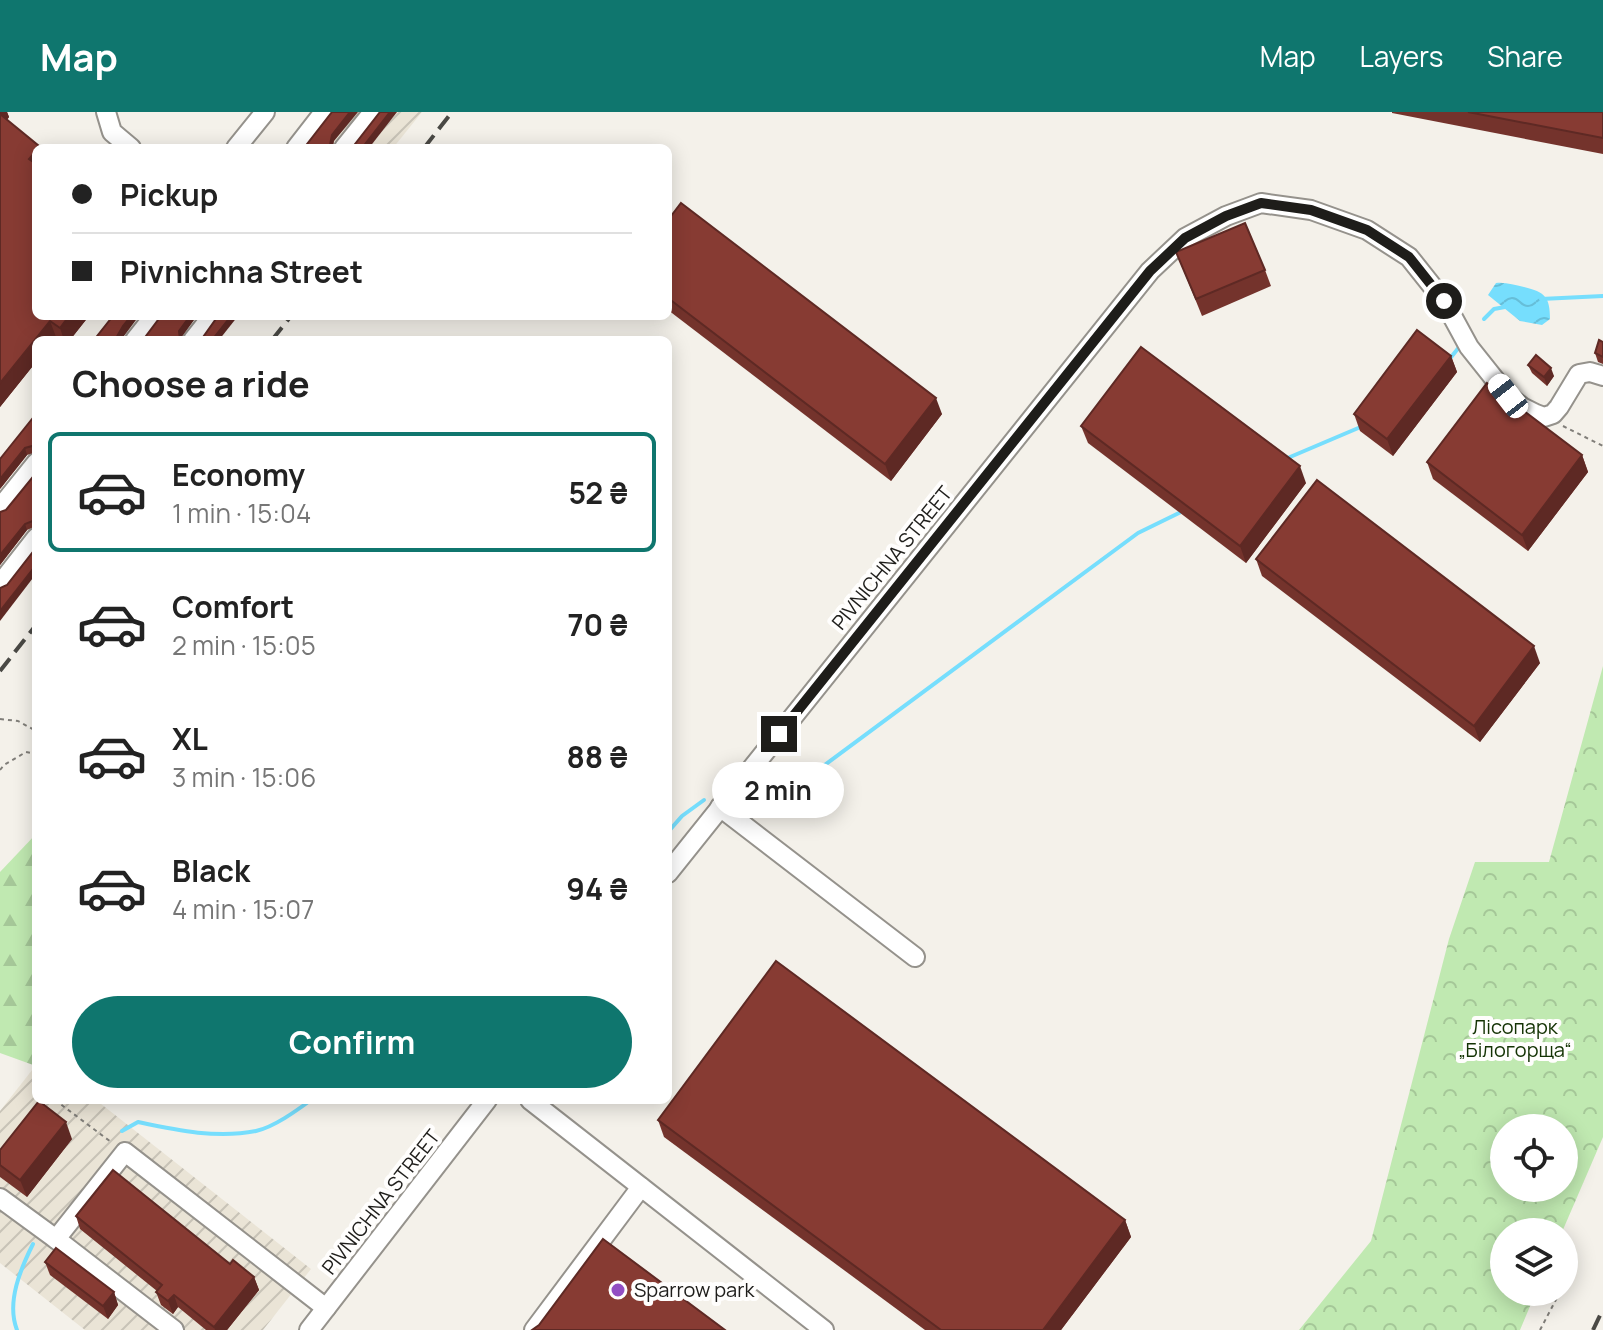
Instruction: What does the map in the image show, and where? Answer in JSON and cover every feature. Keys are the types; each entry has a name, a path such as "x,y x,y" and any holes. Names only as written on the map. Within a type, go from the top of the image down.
{"street":[{"path":"106,112 112,132 126,144"},
{"path":"239,144 265,112"},
{"path":"299,144 324,112"},
{"path":"347,144 373,112"},
{"name":"PIVNICHNA STREET","path":"672,868 1150,271 1185,238 1226,216 1261,203 1311,210 1367,230 1409,257 1444,301 1469,347 1508,396 1544,417"},
{"path":"138,336 151,320"},
{"path":"196,336 209,320"},
{"path":"1544,417 1553,414 1559,407 1579,374 1590,372 1603,376"},
{"path":"0,508 32,468"},
{"path":"0,584 32,543"},
{"path":"720,807 915,957"},
{"name":"PIVNICHNA STREET","path":"309,1330 484,1104"},
{"path":"535,1104 824,1330"},
{"path":"56,1239 125,1152 326,1308"},
{"path":"534,1330 641,1187"},
{"path":"3,1192 56,1239 174,1330"}],"path":[{"path":"1544,417 1603,446"},
{"path":"0,719 18,721 32,729"},
{"path":"0,770 26,752 32,753"},
{"path":"58,1104 125,1152"},
{"path":"1540,1330 1553,1306"}],"shaded area":[{"path":"317,112 422,112 396,144 292,144"},
{"path":"32,1070 32,1104 101,1104 311,1269 263,1330 85,1330 0,1263 0,1111"}],"green space":[{"name":"Лісопарк „Білогорща“","path":"1603,666 1603,1137 1578,1195 1578,1114 1490,1114 1490,1202 1575,1202 1568,1218 1490,1218 1490,1306 1530,1306 1520,1330 1299,1330 1371,1241 1449,939 1475,862 1549,862"},
{"path":"32,838 32,1065 0,1053 0,872"}],"water":[{"path":"1496,283 1537,291 1549,305 1550,319 1542,325 1520,321 1488,295"}],"building":[{"path":"332,112 350,112 332,135 330,144 307,144"},
{"path":"380,112 390,112 365,144 355,144"},
{"path":"1468,112 1603,112 1603,138"},
{"path":"0,114 37,144 32,144 29,159 32,161 32,320 66,320 60,328 50,321 38,336 32,336 32,343 0,383"},
{"path":"681,203 936,398 885,464 672,301 672,215"},
{"path":"1245,223 1265,270 1196,299 1176,252"},
{"path":"110,320 128,320 117,336 97,336"},
{"path":"158,320 187,320 179,331 180,336 146,336"},
{"path":"215,320 228,320 215,336 204,336"},
{"path":"1417,330 1451,356 1387,439 1354,414"},
{"path":"1599,340 1603,342 1603,357 1595,353"},
{"path":"1141,347 1300,466 1240,546 1081,426"},
{"path":"1536,355 1551,368 1544,377 1528,365"},
{"path":"1487,383 1582,455 1522,535 1427,462"},
{"path":"32,419 32,446 25,448 0,479 0,459"},
{"path":"32,478 32,521 25,524 0,555 0,512 6,510"},
{"path":"1317,480 1534,646 1474,726 1256,559"},
{"path":"32,553 32,570 0,611 0,588 7,585"},
{"path":"776,961 1125,1220 1043,1330 941,1330 658,1120"},
{"path":"37,1104 43,1104 66,1122 20,1180 0,1165 0,1150"},
{"path":"113,1170 230,1264 233,1260 254,1277 214,1327 174,1295 168,1301 156,1292 162,1285 76,1216"},
{"name":"Sparrow park","path":"603,1239 725,1330 532,1330 539,1325"},
{"path":"56,1248 114,1292 103,1306 45,1262"}],"waterway":[{"path":"1541,299 1603,296"},
{"path":"1484,319 1494,309 1505,307"},
{"path":"1448,361 1460,346"},
{"path":"1283,460 1363,426"},
{"path":"772,804 1138,533 1183,511"},
{"path":"672,827 704,800"},
{"path":"122,1131 138,1122 212,1134 256,1131 306,1104"},
{"path":"17,1330 14,1297 33,1244"}],"railway":[{"path":"427,144 452,112"},
{"path":"275,336 288,320"},
{"path":"0,671 32,630"},
{"path":"1593,1330 1603,1309"}],"place":[{"name":"Sparrow park","path":"618,1290"}],"route":[{"path":"779,734 1150,271 1185,238 1226,216 1261,203 1311,210 1367,230 1409,257 1444,301"}]}
